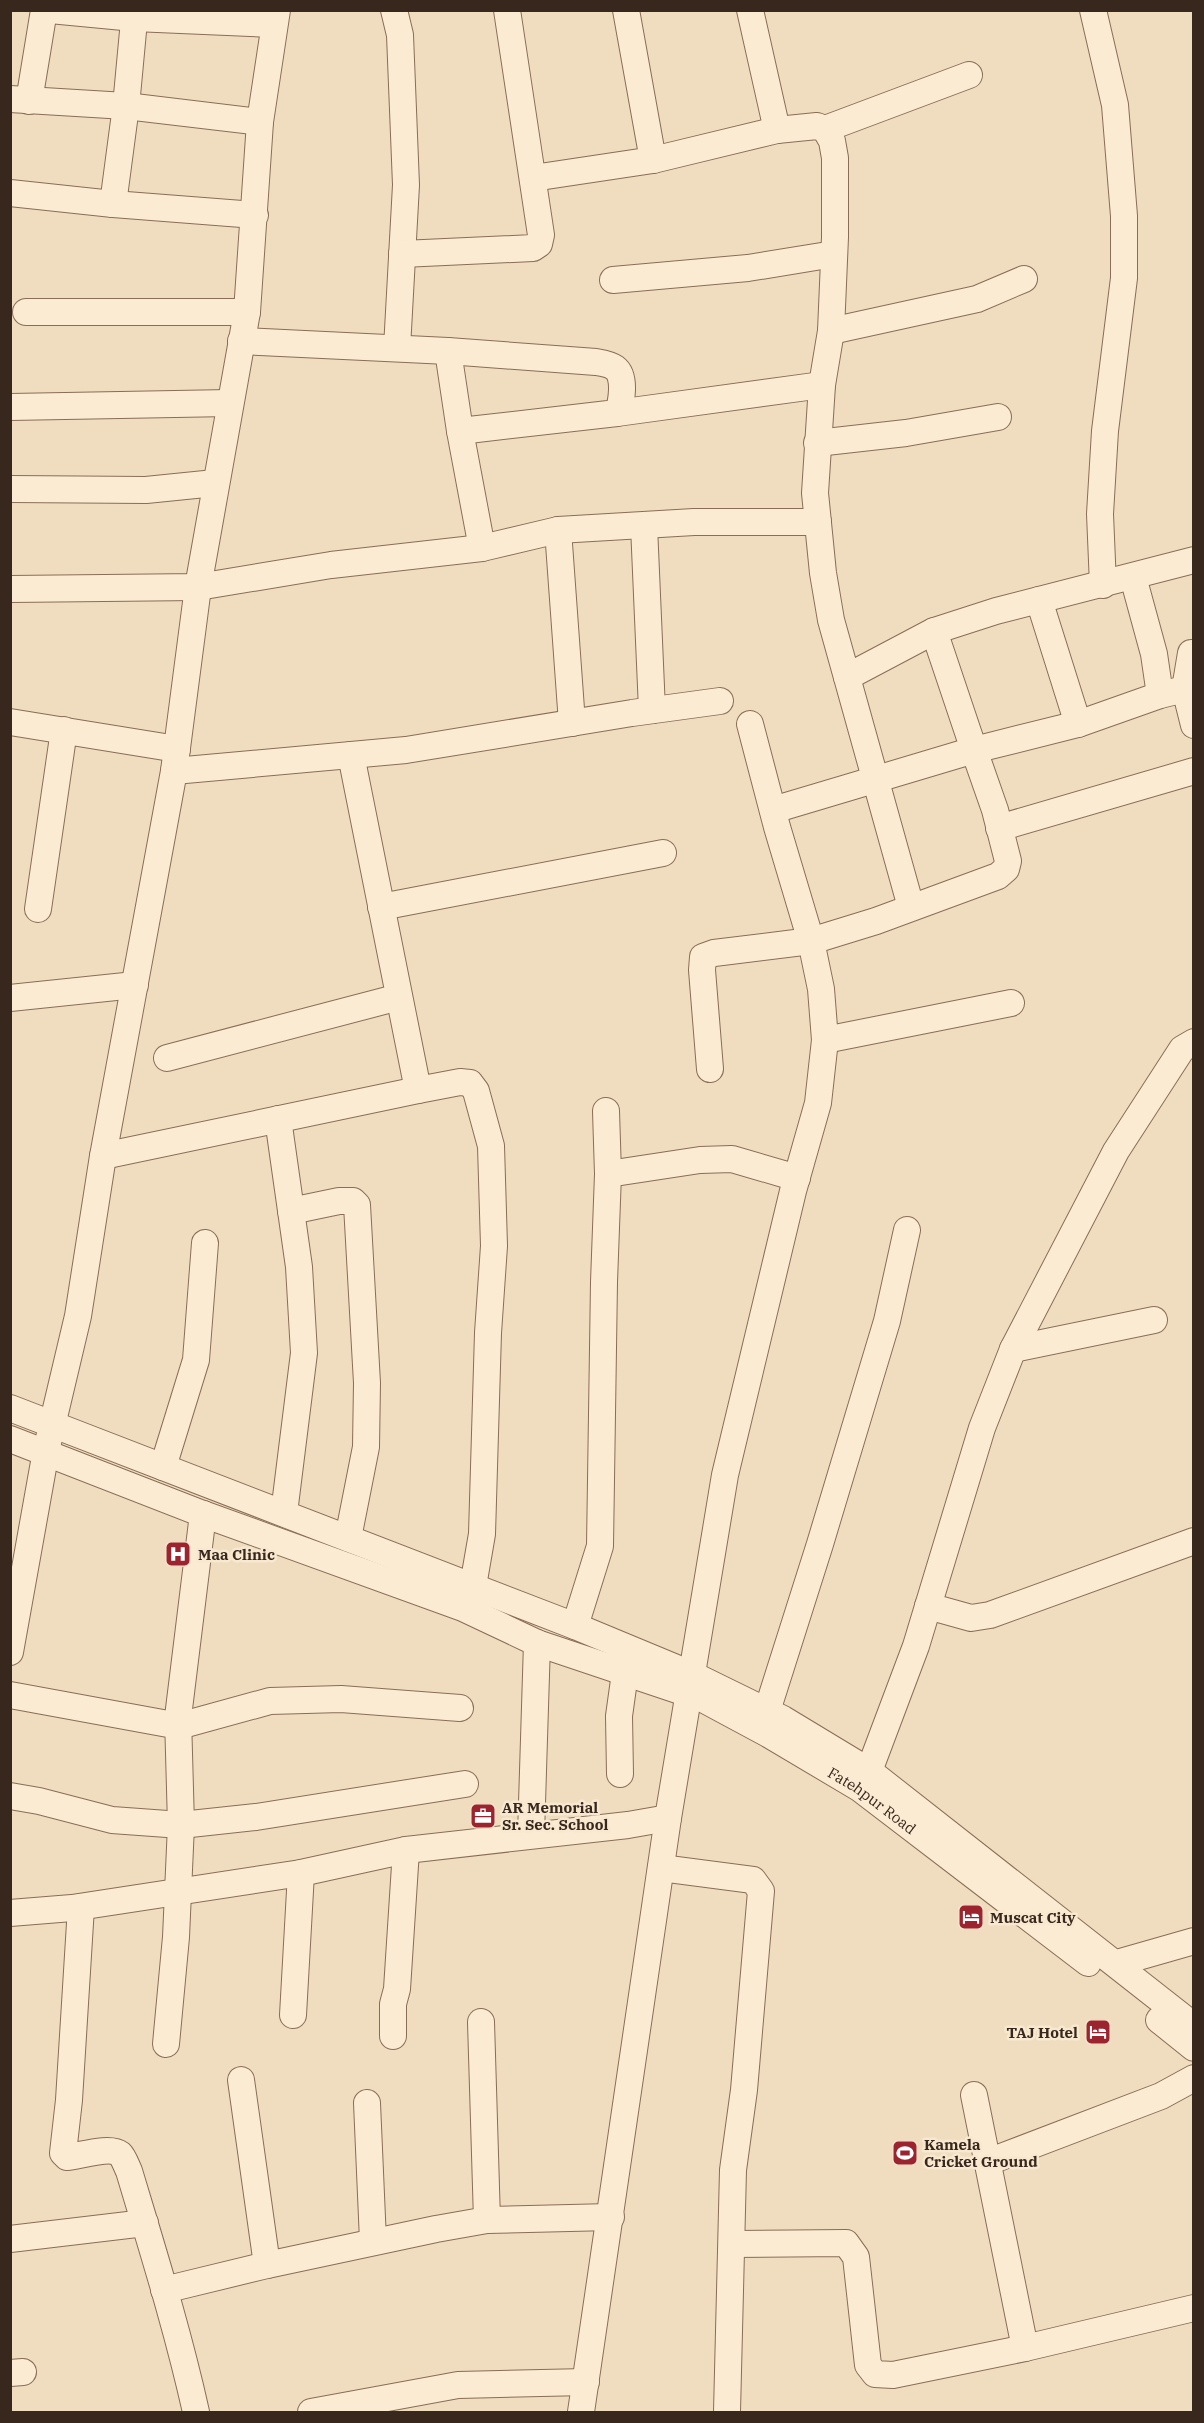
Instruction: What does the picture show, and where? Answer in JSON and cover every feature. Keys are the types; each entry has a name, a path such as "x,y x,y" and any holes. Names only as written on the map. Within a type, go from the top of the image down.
{"street":[{"path":"44,10 20,100 126,106 260,122"},
{"path":"10,1652 46,1451 78,1316 103,1156 176,760 198,587 247,312 260,122 275,17 50,10"},
{"path":"394,10 400,35 406,185 397,348"},
{"path":"402,254 533,248 539,244 541,235 507,10"},
{"path":"626,10 653,160"},
{"path":"750,10 777,130"},
{"path":"1093,10 1114,105 1124,216 1124,278 1103,455 1100,514 1103,585"},
{"path":"113,204 126,106 134,14"},
{"path":"533,178 653,160 777,130 816,126 825,129 969,75"},
{"path":"825,129 832,141 835,158 831,331 822,385 815,493 823,573 831,620 911,907"},
{"path":"10,193 113,204 255,214"},
{"path":"613,280 748,268 834,254"},
{"path":"831,331 977,299 1024,279"},
{"path":"26,312 247,312"},
{"path":"241,341 448,351 596,362 612,366 620,375 622,404 617,413"},
{"path":"448,351 482,548"},
{"path":"460,431 617,413 822,385"},
{"path":"10,407 230,403"},
{"path":"818,443 906,433 998,417"},
{"path":"10,489 146,490 215,483"},
{"path":"10,589 198,587 331,565 482,548 558,530 694,522 818,522"},
{"path":"644,526 652,710"},
{"path":"558,530 572,723"},
{"path":"847,677 934,631 996,611 1194,560"},
{"path":"1133,577 1154,654 1160,694"},
{"path":"1039,600 1078,724"},
{"path":"710,1069 702,970 703,957 714,953 811,941 998,876 1006,869 1008,861 999,828 934,631"},
{"path":"1193,648 1185,689 1194,725"},
{"path":"773,810 974,750 1078,724 1160,694 1185,689"},
{"path":"10,722 64,730 176,760 351,755 406,750 720,701"},
{"path":"581,2412 668,1818 692,1685 725,1475 797,1178 818,1103 825,1040 821,989 811,941 750,724"},
{"path":"38,909 64,730"},
{"path":"351,755 418,1090"},
{"path":"999,828 1194,771"},
{"path":"381,907 663,853"},
{"path":"10,998 135,985"},
{"path":"167,1058 399,997"},
{"path":"825,1040 1011,1004"},
{"path":"869,1770 916,1646 982,1428 1013,1349 1116,1151 1182,1049 1194,1042"},
{"path":"103,1156 418,1090 460,1082 470,1083 476,1091 491,1146 494,1246 488,1333 482,1534 473,1586"},
{"path":"576,1626 600,1546 608,1174 606,1111"},
{"path":"278,1119 299,1267 304,1353 284,1513"},
{"path":"608,1174 700,1160 732,1160 797,1178"},
{"path":"291,1211 339,1201 353,1201 357,1205 367,1383 366,1447 348,1538"},
{"path":"767,1711 887,1321 907,1230"},
{"path":"163,1467 195,1360 205,1243"},
{"path":"1013,1349 1154,1320"},
{"path":"10,1408 576,1626 692,1685 767,1711 869,1770 1194,2026"},
{"name":"Fatehpur Road","path":"10,1439 46,1451 203,1514 463,1608 537,1643 625,1673 692,1685 768,1734 859,1788 1100,1972 1194,2048"},
{"path":"166,2044 182,1825 179,1726 203,1514"},
{"path":"928,1606 971,1618 990,1615 1194,1541"},
{"path":"531,1835 537,1643"},
{"path":"620,1774 619,1716 625,1673"},
{"path":"10,1695 179,1726 270,1701 341,1699 460,1708"},
{"path":"10,1796 112,1820 182,1825 256,1817 465,1784"},
{"path":"10,1913 81,1907 301,1873 406,1850 628,1825 668,1818"},
{"path":"393,2036 393,2004 397,1989 406,1850"},
{"path":"661,1868 753,1880 761,1891 744,2090 733,2170 727,2412"},
{"path":"293,2015 301,1873"},
{"path":"81,1907 75,2016 63,2153 67,2157 105,2151 115,2151 122,2155 145,2223 186,2366 196,2412"},
{"path":"1117,1964 1194,1941"},
{"path":"481,2022 487,2220"},
{"path":"988,2162 1161,2096 1194,2078"},
{"path":"241,2080 267,2265"},
{"path":"974,2095 1025,2348"},
{"path":"367,2103 373,2241"},
{"path":"164,2290 373,2241 487,2220 610,2217"},
{"path":"10,2239 145,2223"},
{"path":"732,2244 846,2243 855,2257 868,2366 875,2374 893,2375 1025,2348 1194,2308"},
{"path":"311,2412 458,2385 586,2382"}],"place":[{"name":"Maa Clinic","path":"178,1554"},
{"name":"AR Memorial Sr. Sec. School","path":"483,1816"},
{"name":"Muscat City","path":"971,1917"},
{"name":"TAJ Hotel","path":"1098,2032"},
{"name":"Kamela Cricket Ground","path":"905,2153"}]}
